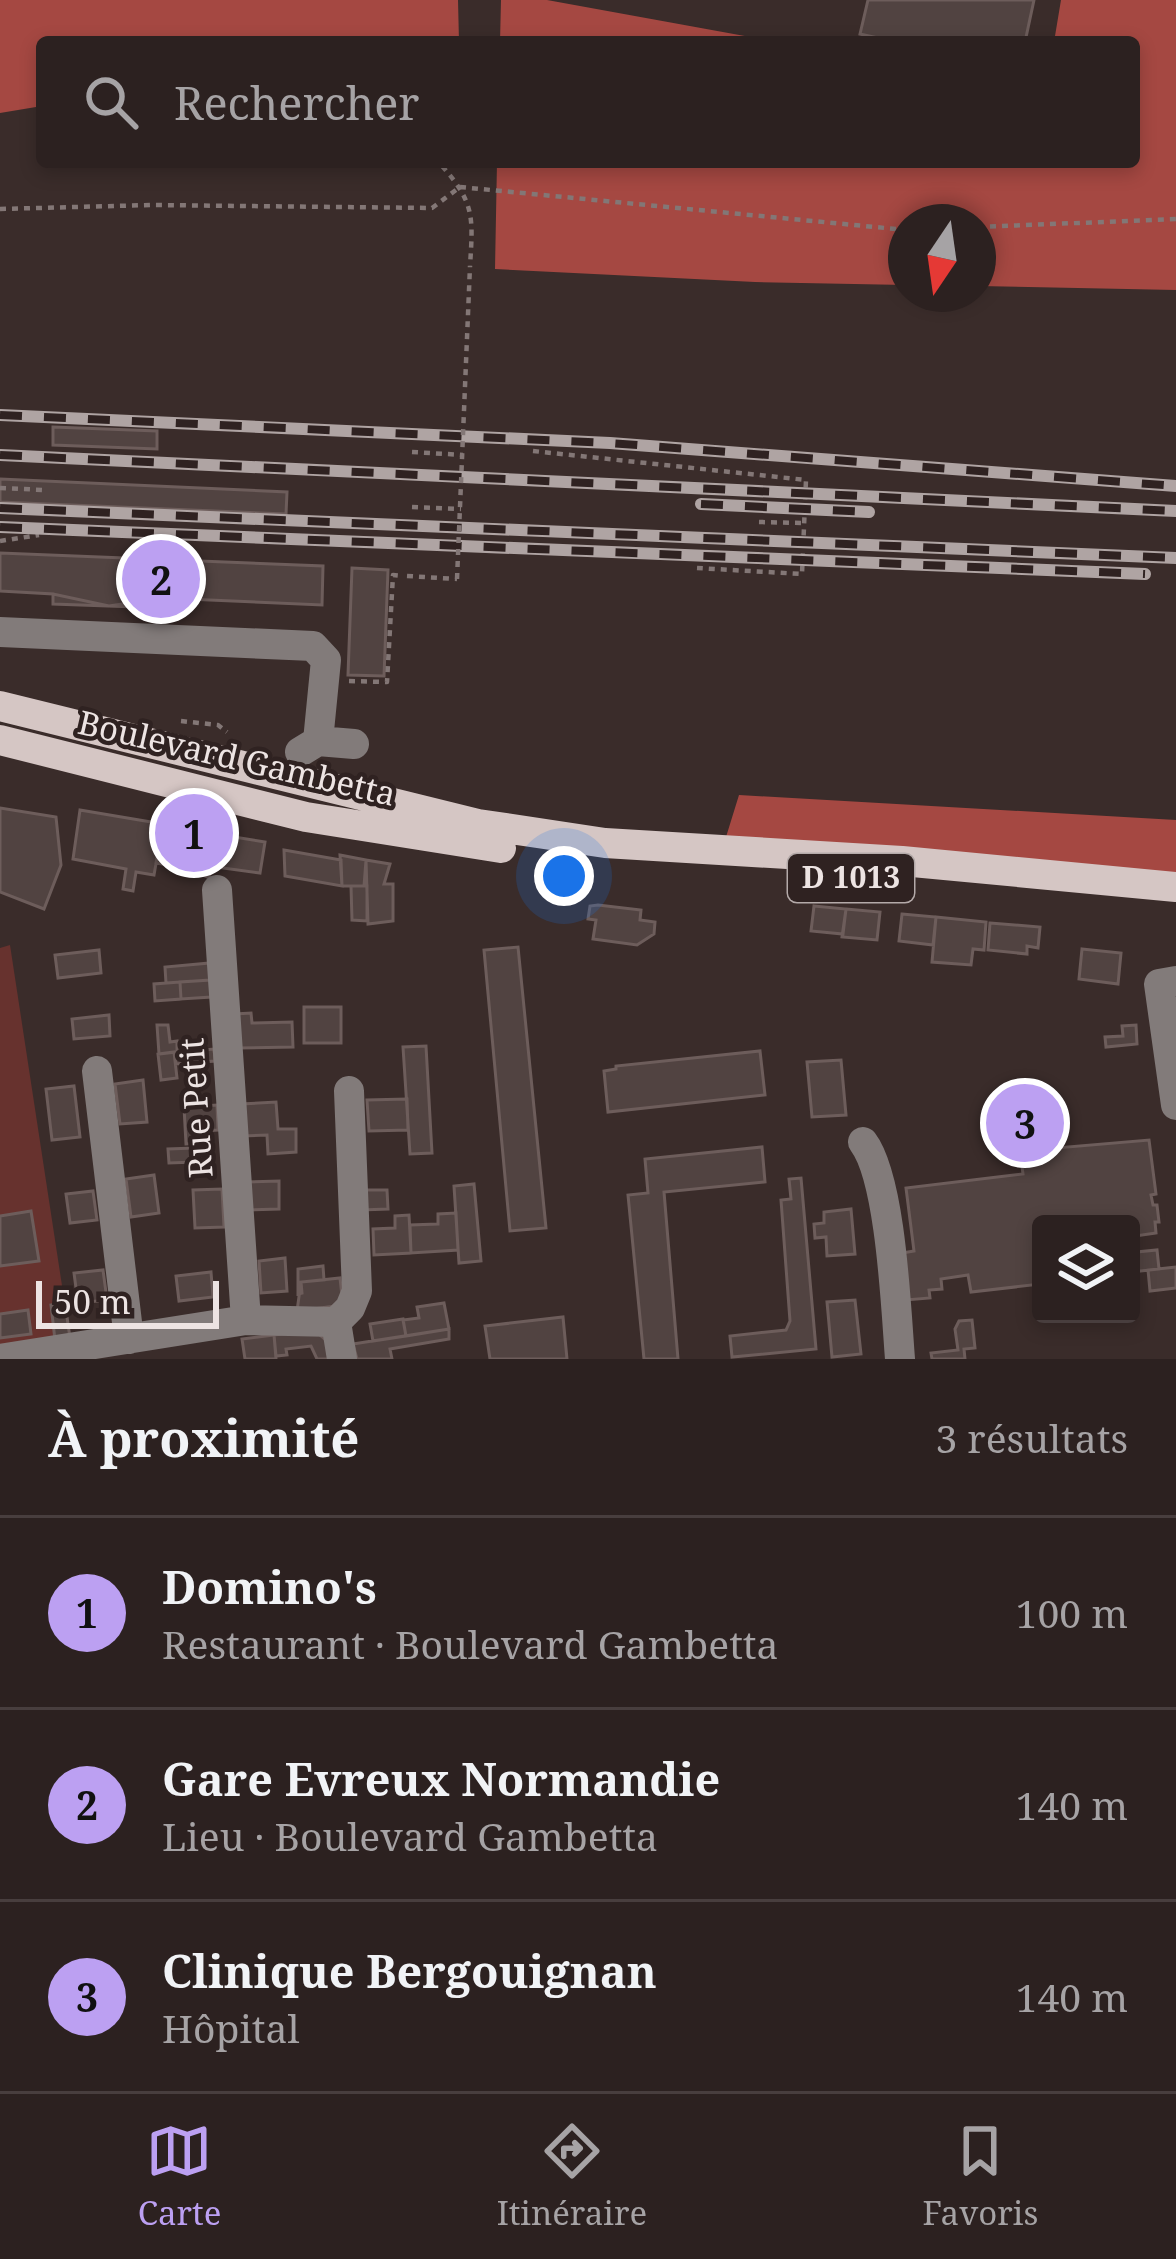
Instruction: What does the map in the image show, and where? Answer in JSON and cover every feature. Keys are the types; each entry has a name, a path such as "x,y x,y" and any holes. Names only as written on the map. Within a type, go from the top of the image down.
{"main road":[{"name":"D 1013","path":"0,706 304,758 478,824 605,843 902,861 1176,887"},
{"name":"Boulevard Gambetta","path":"0,740 325,821 526,852 1176,906"},
{"path":"60,754 141,764 260,793 283,792 304,758"}],"street":[{"path":"0,632 313,646 326,661 325,681 304,758"},
{"path":"304,758 354,744"},
{"name":"Rue Petit","path":"217,890 246,1320"},
{"path":"1176,981 1159,984 1176,1105"},
{"path":"98,1071 129,1339"},
{"path":"0,1359 246,1320 336,1322 350,1308 357,1291 349,1091"},
{"path":"863,1142 874,1156 883,1206 900,1359"},
{"path":"336,1322 342,1359"}],"path":[{"path":"325,681 387,682 393,575 457,579 473,220 460,187 444,168"},
{"path":"0,209 151,205 432,208 460,187 888,228"},
{"path":"996,226 1176,219"},
{"path":"533,451 806,480 802,574 697,568"},
{"path":"412,452 463,455"},
{"path":"0,488 44,490"},
{"path":"412,507 461,509"},
{"path":"759,522 804,524"},
{"path":"0,541 39,535"},
{"path":"217,890 229,798"}],"shaded area":[{"path":"0,0 458,0 459,36 36,36 36,107 0,113"},
{"path":"501,0 547,0 745,36 500,36"},
{"path":"1061,0 1176,0 1176,290 996,286 996,204 888,204 888,285 495,269 497,168 1140,168 1140,36 1055,36"},
{"path":"739,795 1176,820 1176,879 726,837"},
{"path":"10,945 70,1338 0,1346 0,948"}],"building":[{"path":"868,0 1034,0 1026,36 860,34"},
{"path":"53,427 157,431 157,449 53,445"},
{"path":"0,479 287,492 286,514 0,502"},
{"path":"0,553 323,566 322,605 163,598 163,608 53,604 53,594 0,591"},
{"path":"0,553 323,566 322,605 163,598 109,606 53,594 0,591"},
{"path":"352,568 388,570 384,676 348,675"},
{"path":"0,808 56,817 61,865 44,909 0,892"},
{"path":"80,810 163,824 154,875 136,872 133,891 123,889 126,869 73,859"},
{"path":"163,824 180,827 174,866 156,863"},
{"path":"180,827 199,831 193,870 174,866"},
{"path":"199,831 217,834 209,878 193,870"},
{"path":"228,836 265,842 260,873 223,868"},
{"path":"284,850 341,860 342,886 285,876"},
{"path":"340,855 366,860 364,886 342,886"},
{"path":"366,860 390,864 384,884 393,884 393,921 368,924"},
{"path":"351,886 367,886 367,921 352,920"},
{"path":"590,906 641,910 640,920 655,922 654,934 637,945 593,939 596,920 588,919"},
{"path":"814,906 846,909 843,934 811,931"},
{"path":"846,909 880,912 877,940 842,937"},
{"path":"902,914 936,917 933,945 899,941"},
{"path":"936,917 986,922 984,950 973,949 971,965 932,962"},
{"path":"990,923 1040,927 1038,948 1027,946 1027,954 988,950"},
{"path":"518,947 546,1228 510,1231 484,950"},
{"path":"1082,949 1121,953 1118,984 1079,979"},
{"path":"99,950 101,973 58,978 55,955"},
{"path":"210,963 210,980 166,983 165,967"},
{"path":"210,980 211,997 181,999 180,982"},
{"path":"180,982 181,999 155,1001 154,984"},
{"path":"304,1007 341,1007 341,1043 304,1043"},
{"path":"251,1013 252,1023 292,1022 293,1047 237,1048 235,1014"},
{"path":"109,1015 110,1036 74,1039 72,1019"},
{"path":"157,1025 168,1025 177,1052 159,1054"},
{"path":"1136,1025 1137,1044 1106,1047 1105,1037 1123,1036 1122,1026"},
{"path":"426,1046 432,1153 410,1154 403,1047"},
{"path":"214,1049 215,1061 176,1064 174,1052"},
{"path":"760,1051 765,1095 608,1112 604,1071 616,1066"},
{"path":"174,1052 177,1078 161,1080 158,1054"},
{"path":"841,1060 846,1115 812,1117 807,1062"},
{"path":"143,1080 147,1122 120,1124 115,1084"},
{"path":"74,1086 80,1137 52,1140 46,1089"},
{"path":"407,1099 408,1130 369,1131 367,1100"},
{"path":"276,1102 278,1129 296,1129 296,1152 268,1154 267,1135 243,1136 241,1104"},
{"path":"217,1105 218,1130 200,1131 201,1143 186,1144 184,1107"},
{"path":"1149,1140 1156,1194 1151,1195 1159,1222 1155,1222 1156,1233 1140,1235 1140,1215 1032,1215 1032,1285 971,1292 968,1275 941,1279 942,1289 929,1290 930,1298 906,1300 902,1253 914,1251 906,1188 1023,1174 1020,1151"},
{"path":"762,1147 765,1182 664,1192 678,1359 644,1359 628,1195 648,1193 645,1159"},
{"path":"194,1148 195,1162 169,1163 168,1149"},
{"path":"154,1175 159,1213 131,1217 126,1179"},
{"path":"801,1178 816,1349 732,1357 730,1336 786,1330 790,1321 781,1200 791,1199 789,1179"},
{"path":"279,1181 279,1209 247,1210 246,1182"},
{"path":"474,1184 481,1261 459,1263 454,1186"},
{"path":"222,1189 224,1227 195,1228 193,1190"},
{"path":"360,1190 387,1190 388,1209 361,1210"},
{"path":"93,1191 97,1220 70,1223 66,1194"},
{"path":"851,1209 855,1254 827,1256 826,1237 815,1238 814,1224 824,1223 824,1212"},
{"path":"31,1211 39,1261 0,1266 0,1216"},
{"path":"456,1213 458,1250 411,1253 410,1225 438,1224 438,1214"},
{"path":"409,1215 411,1253 374,1255 373,1229 395,1228 395,1216"},
{"path":"1157,1250 1159,1269 1140,1271 1140,1252"},
{"path":"285,1258 287,1291 261,1293 259,1261"},
{"path":"323,1266 324,1280 301,1282 302,1293 298,1294 298,1269"},
{"path":"1176,1267 1176,1288 1150,1291 1148,1270"},
{"path":"103,1270 107,1300 78,1303 74,1273"},
{"path":"211,1272 213,1297 179,1301 176,1276"},
{"path":"340,1278 343,1305 297,1311 301,1282"},
{"path":"855,1300 861,1354 832,1357 827,1302"},
{"path":"65,1303 70,1338 55,1340 51,1305"},
{"path":"444,1303 449,1329 406,1336 403,1320 419,1318 417,1307"},
{"path":"28,1310 31,1334 0,1338 0,1314"},
{"path":"563,1317 567,1359 490,1359 485,1326"},
{"path":"403,1319 406,1336 373,1341 370,1324"},
{"path":"972,1320 975,1348 964,1349 965,1359 932,1359 931,1353 958,1350 955,1329 959,1321"},
{"path":"449,1329 449,1339 390,1349 392,1359 357,1359 353,1344"},
{"path":"314,1330 332,1345 334,1359 317,1359 311,1346 286,1349 287,1355 276,1356 274,1335"},
{"path":"274,1335 276,1359 245,1359 242,1339"}],"railway":[{"path":"0,415 610,443 1176,486"},
{"path":"0,455 1176,511"},
{"path":"701,504 869,512"},
{"path":"0,508 1176,558"},
{"path":"0,527 1145,574"}],"place":[{"name":"Gare Evreux Normandie","path":"161,579"},
{"name":"Domino's","path":"194,833"},
{"name":"Clinique Bergouignan","path":"1025,1123"}]}
